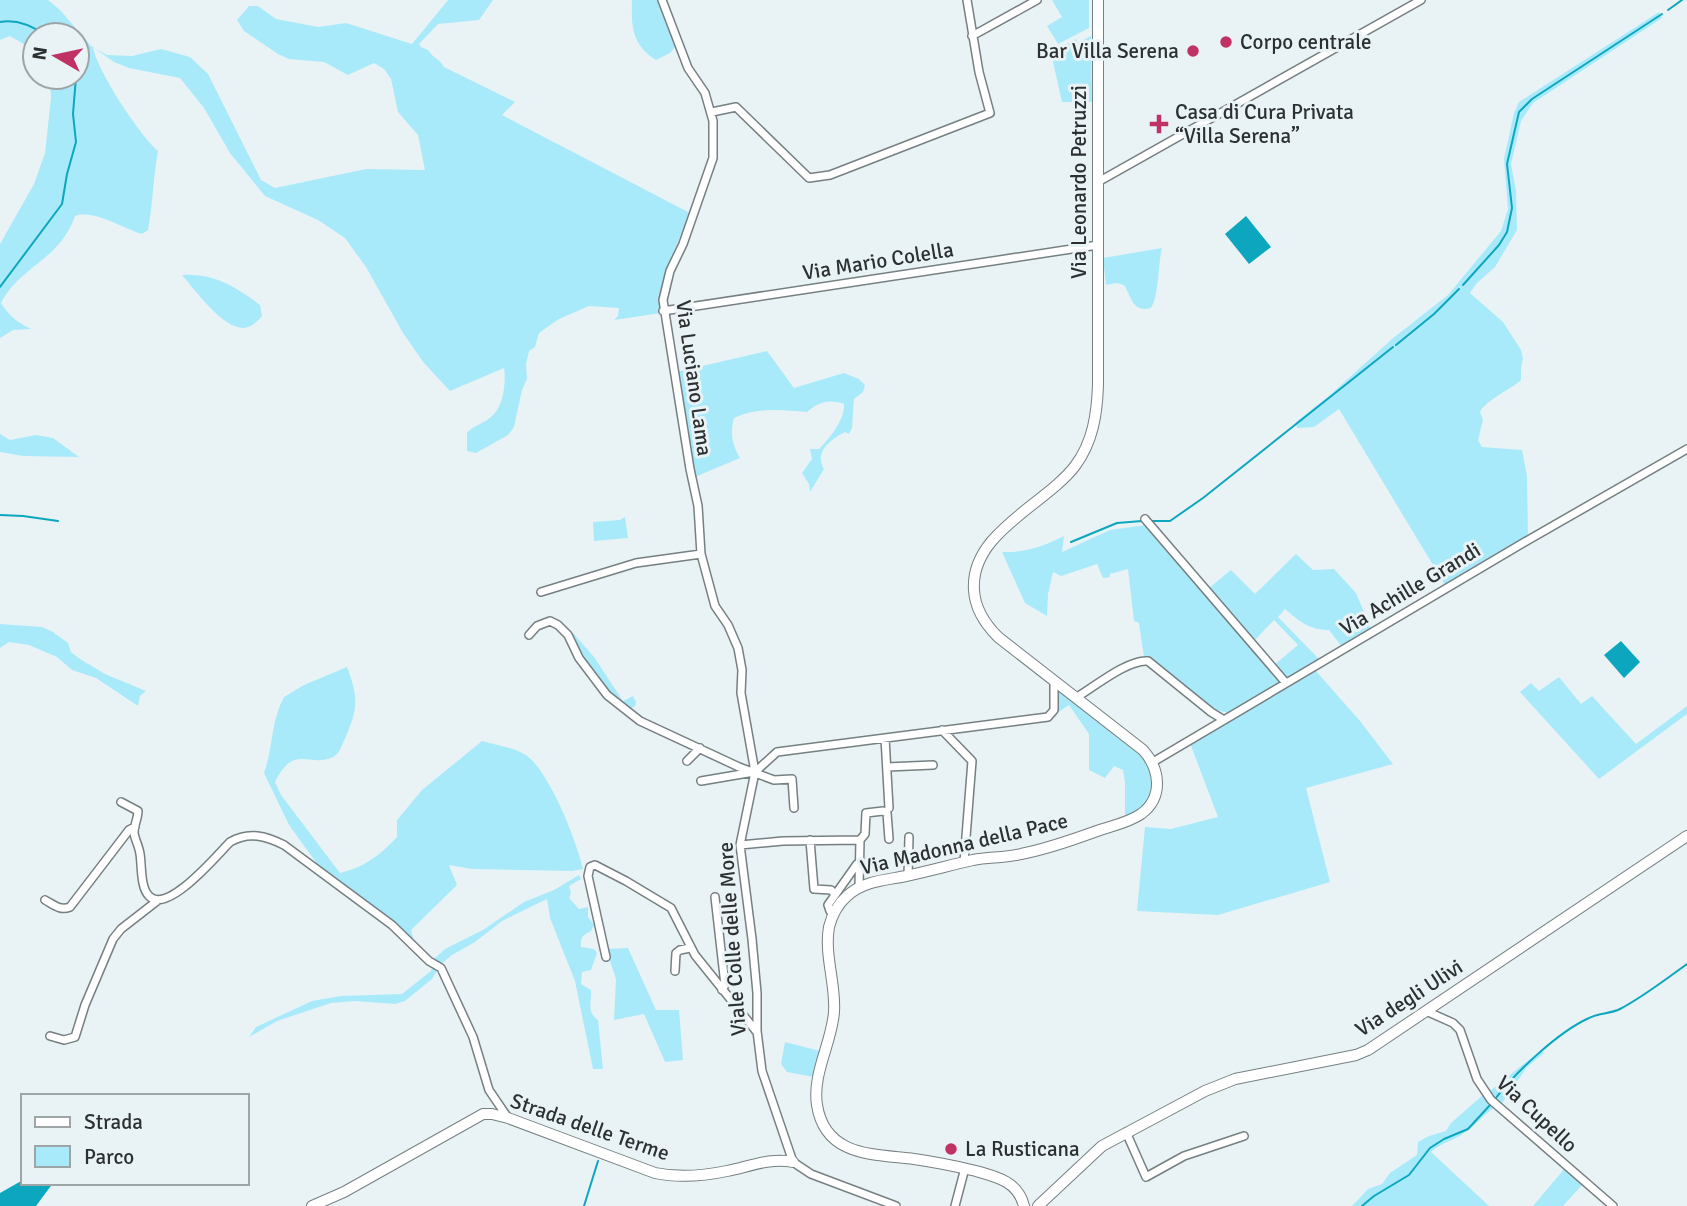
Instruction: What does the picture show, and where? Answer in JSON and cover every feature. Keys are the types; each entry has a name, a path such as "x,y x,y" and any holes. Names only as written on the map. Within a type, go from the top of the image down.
{"main road":[{"name":"Via Leonardo Petruzzi","path":"1054,680 1003,642 988,627 976,604 974,585 982,554 994,539 1062,480 1075,465 1086,448 1095,422 1098,400 1098,0"},
{"path":"1054,680 1143,750 1153,762"},
{"name":"Via Madonna della Pace","path":"834,913 844,898 859,887 964,862 1037,850 1139,816 1149,806 1156,791 1158,778 1153,762"},
{"name":"Via degli Ulivi","path":"1038,1206 1087,1158 1126,1132 1205,1091 1236,1079 1362,1053 1687,836"},
{"path":"834,913 828,940 834,1011 817,1091 817,1107 822,1121 835,1139 855,1151 965,1168 1005,1180 1016,1189 1024,1206"},
{"name":"Strada delle Terme","path":"312,1206 344,1192 483,1114 508,1118 655,1172 673,1176 706,1175 777,1160 793,1162"}],"street":[{"name":"Via Luciano Lama","path":"662,0 688,68 705,93 712,112 713,159 683,244 670,271 663,311 698,506 701,554 715,606 728,625 738,648 741,693 755,772"},
{"path":"712,112 736,107 809,177 830,175 990,113 979,72 967,0"},
{"path":"972,36 1037,0"},
{"path":"1098,182 1421,0"},
{"name":"Via Mario Colella","path":"663,311 1098,245"},
{"name":"Via Achille Grandi","path":"1153,762 1687,449"},
{"path":"1145,519 1286,683"},
{"path":"541,592 636,563 701,554"},
{"path":"529,635 537,626 550,621 558,625 568,635 579,658 607,695 640,721 774,780 792,779 794,808"},
{"path":"1077,697 1122,669 1143,661 1148,662 1224,720"},
{"path":"701,781 755,772 778,752 1048,717 1054,710 1054,680"},
{"path":"943,730 972,761 964,862"},
{"path":"886,738 889,808"},
{"path":"687,761 700,748"},
{"path":"887,767 933,765"},
{"name":"Viale Colle delle More","path":"755,772 740,845 757,993 757,1031 762,1071 793,1162"},
{"path":"121,802 138,811 135,827 144,887 148,896 157,901"},
{"path":"859,887 860,840 865,834 866,813 883,811 888,816 889,839"},
{"path":"45,900 64,909 70,907 135,827"},
{"path":"50,1036 64,1040 75,1037 113,939 121,929 157,901 164,900 180,890 230,842 238,838 261,836 284,845 392,925 429,961 441,968 473,1037 489,1090 508,1118"},
{"path":"908,876 909,837"},
{"path":"810,840 814,889 831,890 835,894"},
{"path":"740,845 860,840"},
{"path":"834,913 828,905 859,860"},
{"path":"606,957 588,876 590,867 595,865 671,908 690,948 757,1031"},
{"path":"715,897 725,985 722,990"},
{"path":"674,971 676,953 690,948"},
{"name":"Via Cupello","path":"1426,1011 1453,1023 1460,1030 1477,1079 1492,1100 1612,1206"},
{"path":"1126,1132 1146,1177 1184,1156 1244,1136"},
{"path":"793,1162 811,1174 897,1206"},
{"path":"955,1206 965,1168"}],"green space":[{"path":"0,0 48,0 70,21 21,21 21,42 10,36 0,40"},
{"path":"448,0 493,0 479,20 438,24 419,44 444,67 515,102 502,115 690,213 666,275 661,313 614,320 618,316 619,308 589,306 559,319 539,333 535,347 529,351 527,379 514,427 508,435 476,453 467,451 467,433 491,417 499,407 504,387 504,368 450,391 424,363 403,333 366,267 345,238 318,220 265,196 230,153 204,108 180,78 129,68 114,62 94,48 107,55 132,56 161,49 190,57 208,74 261,180 275,188 366,169 425,170 418,135 398,112 391,79 384,69 374,63 348,75 324,62 289,59 244,31 237,20 249,6 258,6 276,19 318,27 346,23 412,44"},
{"path":"632,0 665,0 676,46 670,53 656,60 642,48 633,26"},
{"path":"1052,0 1089,0 1089,28 1058,44 1047,26 1062,17"},
{"path":"1659,12 1662,18 1533,103 1521,121 1511,164 1516,191 1517,230 1495,267 1470,293 1503,322 1521,350 1521,380 1493,399 1480,412 1483,420 1478,440 1482,447 1522,450 1527,476 1528,537 1445,585 1339,409 1314,427 1297,428 1296,422 1392,339 1448,295 1501,231 1508,209 1504,159 1519,102"},
{"path":"1091,36 1092,102 1062,102 1051,53 1076,39 1078,43"},
{"path":"91,46 93,47 102,71 120,102 158,151 148,230 142,234 99,217 75,216 60,243 9,290 1,303 7,312 31,329 13,330 0,338 0,244 34,184 45,153 51,91 91,91"},
{"path":"1162,248 1156,296 1151,308 1136,306 1124,285 1106,285 1103,258"},
{"path":"182,275 204,276 233,287 260,305 262,316 249,327 236,327 210,308"},
{"path":"767,351 794,388 844,373 859,379 865,385 863,392 854,399 852,428 849,434 845,432 825,447 821,457 824,469 810,492 809,484 802,473 812,459 810,449 819,449 832,434 842,416 844,404 828,402 807,412 761,411 734,418 733,438 740,458 695,477 676,372"},
{"path":"0,434 10,440 36,435 53,438 79,457 23,456 0,452"},
{"path":"625,517 628,538 594,541 593,522 620,520"},
{"path":"1146,525 1204,592 1231,570 1255,594 1296,554 1313,570 1334,569 1356,593 1371,629 1342,647 1329,630 1310,627 1285,609 1278,617 1320,660 1315,670 1393,764 1306,788 1330,882 1218,915 1137,911 1145,827 1171,829 1218,817 1188,738 1229,713 1211,709 1144,657 1139,623 1134,621 1128,569 1103,578 1097,564 1061,576 1053,572 1047,616 1025,603 1002,552 1034,548 1064,536 1062,552 1110,530","holes":["1274,620 1298,645 1274,665 1254,641"]},
{"path":"0,624 42,627 53,632 68,643 71,652 80,659 105,674 146,691 140,696 138,706 96,678 72,670 57,657 29,645 9,642 0,648"},
{"path":"573,633 594,657 623,701 633,696 635,706 629,710 594,676 579,654"},
{"path":"347,667 354,688 355,704 352,720 339,751 334,757 322,760 301,759 288,763 275,782 281,795 340,873 372,860 397,837 397,820 422,790 482,741 524,754 543,774 575,841 583,869 472,869 449,865 457,885 411,930 415,945 323,872 289,825 264,773 277,715 284,697 304,685"},
{"path":"1559,677 1581,704 1592,696 1636,744 1687,706 1687,714 1599,779 1520,692 1531,683 1539,691"},
{"path":"1058,690 1148,761 1154,778 1153,786 1146,801 1133,813 1125,817 1123,770 1114,766 1105,778 1089,770 1089,734 1069,705 1057,713 1055,691"},
{"path":"579,875 581,879 569,886 569,898 579,909 588,907 588,917 594,925 581,941 581,947 594,949 597,953 591,970 582,972 581,984 591,990 591,1010 598,1020 603,1069 593,1069 575,981 550,918 547,899 502,921 475,942 452,955 441,964 432,979 405,1001 395,1004 355,1001 331,1003 277,1021 249,1037 256,1027 312,1001 341,996 402,994 431,971 435,958 445,949 483,930 524,902 554,890"},
{"path":"628,948 656,1010 679,1010 683,1060 665,1062 644,1014 614,1020 616,979 606,949"},
{"path":"785,1042 820,1051 814,1077 787,1072 781,1064"},
{"path":"1541,1050 1544,1053 1527,1067 1500,1106 1487,1090 1490,1091"},
{"path":"1483,1095 1494,1108 1463,1134 1431,1152 1489,1206 1352,1206 1368,1189 1382,1184 1390,1173 1417,1155 1418,1142 1446,1131 1451,1123"},
{"path":"1565,1168 1583,1184 1563,1206 1533,1206"}],"shaded area":[{"path":"1246,216 1271,247 1249,264 1225,234"},
{"path":"1621,641 1640,662 1624,678 1604,655"},
{"path":"21,1181 21,1185 52,1185 36,1206 0,1206 0,1193"}],"waterway":[{"path":"1668,10 1682,0"},
{"path":"1463,285 1499,245 1507,232 1512,208 1507,164 1519,112 1532,99 1662,14"},
{"path":"0,22 21,23"},
{"path":"0,287 62,204 76,142 73,114 75,91"},
{"path":"1396,345 1459,289"},
{"path":"1152,521 1170,521 1203,498 1393,347"},
{"path":"0,515 58,521"},
{"path":"1071,542 1117,523 1142,521"},
{"path":"1495,1099 1526,1065 1564,1033 1593,1016 1616,1011 1629,1004 1687,964"},
{"path":"1362,1206 1409,1175 1430,1148 1468,1129 1491,1104"},
{"path":"584,1206 598,1161"}],"place":[{"name":"Corpo centrale","path":"1226,42"},
{"name":"Bar Villa Serena","path":"1193,51"},
{"name":"Casa di Cura Privata “Villa Serena”","path":"1159,124"},
{"name":"La Rusticana","path":"951,1149"}]}
